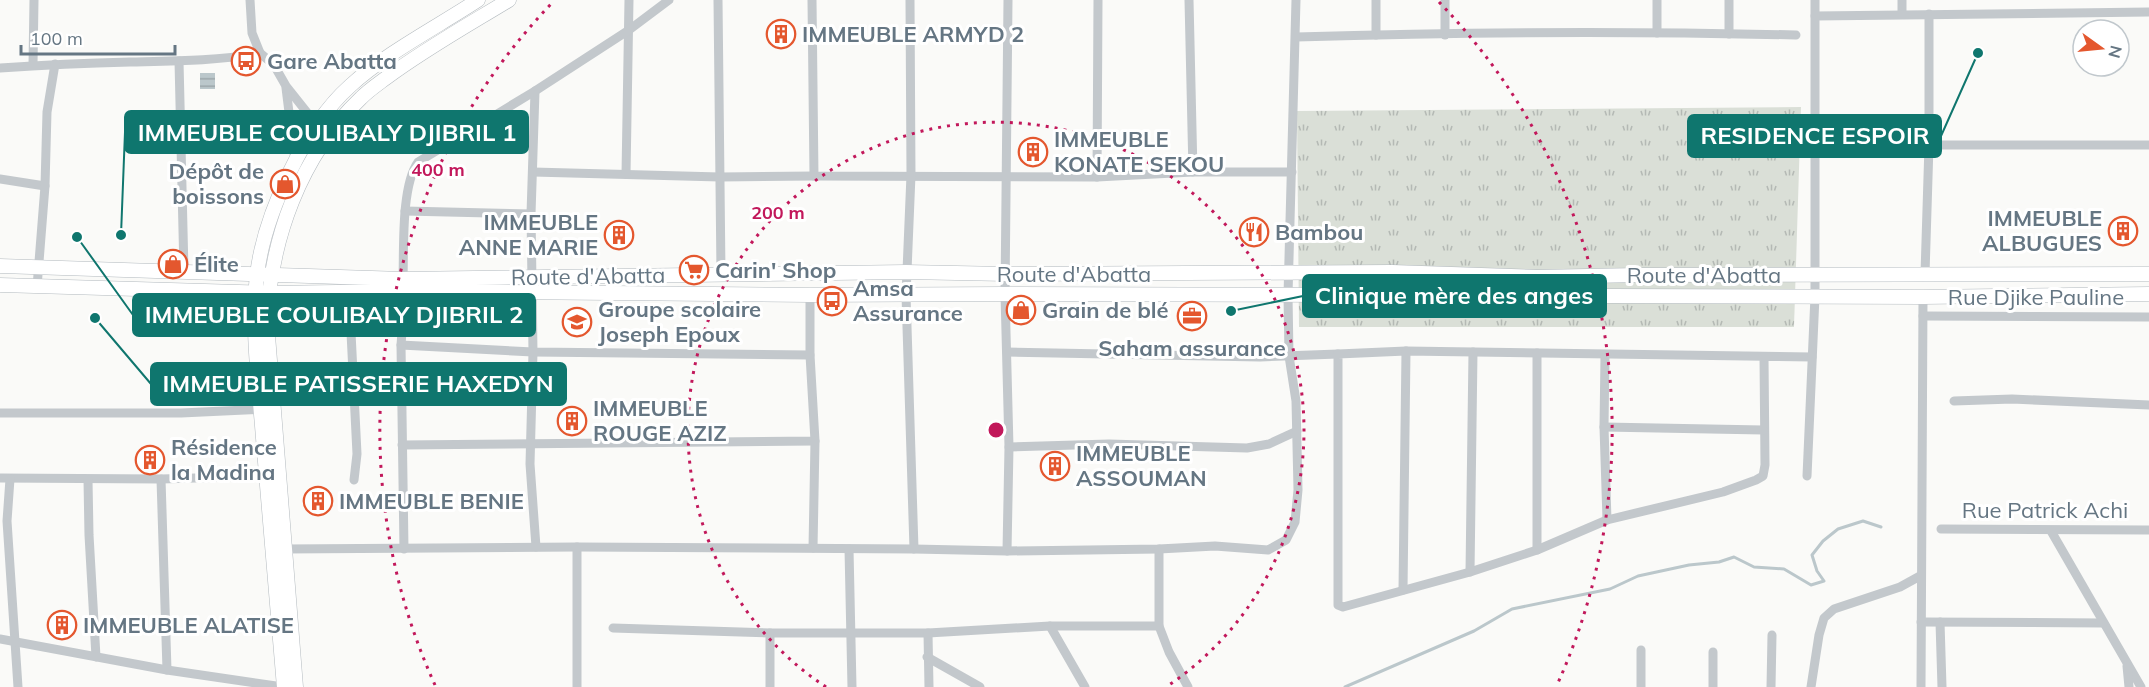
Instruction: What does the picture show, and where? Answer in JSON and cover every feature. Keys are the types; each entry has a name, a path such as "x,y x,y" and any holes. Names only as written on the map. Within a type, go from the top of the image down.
{"street":[{"path":"33,65 34,0"},
{"path":"250,0 252,33 260,53 274,65 286,86 317,125"},
{"path":"0,639 167,670 284,687 267,409 267,323 258,273 267,232 281,192 295,162 317,125 349,86 385,59 478,0"},
{"path":"263,292 272,274 280,235 294,195 311,161 341,119 362,96 401,67 509,0"},
{"path":"626,174 629,0"},
{"path":"404,549 401,345 405,211 411,175 418,162 535,91 629,30 669,0"},
{"path":"718,0 720,274"},
{"path":"812,0 814,176"},
{"path":"910,0 911,176 906,295 914,549"},
{"path":"1007,551 1009,447 1005,294 1008,0"},
{"path":"1097,177 1098,0"},
{"path":"1189,0 1193,172"},
{"path":"285,549 577,547 1007,551 1215,546 1268,549 1286,540 1295,522 1298,490 1296,402 1289,356 1288,295 1296,0"},
{"path":"1376,0 1376,35"},
{"path":"1445,0 1445,35"},
{"path":"1657,0 1657,33"},
{"path":"1729,0 1729,34"},
{"path":"1807,476 1815,296 1815,0"},
{"path":"1902,0 1902,14"},
{"path":"1815,16 2149,12"},
{"path":"1925,274 1929,145 1929,14"},
{"path":"1296,37 1657,33 1796,35"},
{"path":"0,68 234,58 260,53"},
{"path":"179,61 184,272"},
{"path":"37,287 45,186 47,112 55,64"},
{"path":"286,86 295,162"},
{"path":"535,91 531,214 533,352 530,442 536,547"},
{"path":"1929,145 2149,145"},
{"path":"533,172 720,177 1097,177 1193,172 1292,172"},
{"path":"0,179 45,186"},
{"path":"405,211 531,214"},
{"name":"Route d'Abatta","path":"0,266 258,273 404,285 532,292 810,295 1923,297 2149,294"},
{"name":"Route d'Abatta","path":"0,285 349,292 404,285 532,277 906,272 1006,274 1392,272 1537,277 2149,274"},
{"path":"349,292 357,454 354,480"},
{"path":"810,295 810,355 815,441 813,548"},
{"path":"1921,687 1923,297"},
{"name":"Rue Djike Pauline","path":"1923,316 2149,317"},
{"path":"401,345 533,352 810,355"},
{"path":"1007,352 1248,357 1406,351 1812,357"},
{"path":"1403,590 1406,351"},
{"path":"1470,572 1473,352"},
{"path":"1537,353 1537,550"},
{"path":"1338,354 1336,602 1343,607 1470,572 1537,550 1607,520 1723,492 1764,476 1764,357"},
{"path":"1605,355 1604,427 1607,520"},
{"path":"1954,401 2012,399 2149,405"},
{"path":"0,413 181,413 267,409"},
{"path":"1604,427 1763,430"},
{"path":"1009,447 1109,444 1247,448 1269,444 1297,430"},
{"path":"402,445 815,441"},
{"path":"18,687 4,521 5,479 88,480 272,476"},
{"path":"272,476 285,549 296,687"},
{"path":"161,479 167,670"},
{"path":"88,480 96,657"},
{"name":"Rue Patrick Achi","path":"1941,529 2149,530"},
{"path":"2051,531 2141,687"},
{"path":"577,547 577,687"},
{"path":"849,549 852,687"},
{"path":"1160,549 1159,626 1169,652 1188,687"},
{"path":"1811,687 1824,618 1834,609 1900,587 1920,576"},
{"path":"1921,622 2103,623"},
{"path":"1940,622 1942,687"},
{"path":"613,628 770,633 850,631 928,633 1050,627 1159,626"},
{"path":"1050,627 1084,687"},
{"path":"770,633 770,687"},
{"path":"928,633 929,687"},
{"path":"1771,687 1772,635"},
{"path":"1641,650 1641,687"},
{"path":"1713,652 1713,687"},
{"path":"927,657 980,687"},
{"path":"2126,661 2129,687"}],"green space":[{"path":"1801,107 1794,327 1299,327 1297,111"}],"shaded area":[{"path":"200,73 215,73 215,89 200,89"}],"waterway":[{"path":"1345,687 1474,631 1512,609 1610,589 1638,576 1689,565 1719,562 1734,557 1754,567 1784,569 1811,585 1824,581 1817,571 1812,555 1823,541 1838,529 1863,521 1881,527"}],"place":[{"name":"IMMEUBLE ARMYD 2","path":"781,34"},
{"name":"RESIDENCE ESPOIR","path":"1978,53"},
{"name":"Gare Abatta","path":"246,61"},
{"name":"IMMEUBLE KONATE SEKOU","path":"1033,152"},
{"name":"Dépôt de boissons","path":"285,184"},
{"name":"IMMEUBLE ALBUGUES","path":"2123,231"},
{"name":"Bambou","path":"1254,232"},
{"name":"IMMEUBLE COULIBALY DJIBRIL 1","path":"121,235"},
{"name":"IMMEUBLE ANNE MARIE","path":"619,235"},
{"name":"IMMEUBLE COULIBALY DJIBRIL 2","path":"77,237"},
{"name":"Élite","path":"173,264"},
{"name":"Carin' Shop","path":"694,270"},
{"name":"Amsa Assurance","path":"832,301"},
{"name":"Grain de blé","path":"1021,310"},
{"name":"Clinique mère des anges","path":"1231,311"},
{"name":"Saham assurance","path":"1192,316"},
{"name":"IMMEUBLE PATISSERIE HAXEDYN","path":"95,318"},
{"name":"Groupe scolaire Joseph Epoux","path":"577,322"},
{"name":"IMMEUBLE ROUGE AZIZ","path":"572,421"},
{"name":"Résidence la Madina","path":"150,460"},
{"name":"IMMEUBLE ASSOUMAN","path":"1055,466"},
{"name":"IMMEUBLE BENIE","path":"318,501"},
{"name":"IMMEUBLE ALATISE","path":"62,625"}]}
